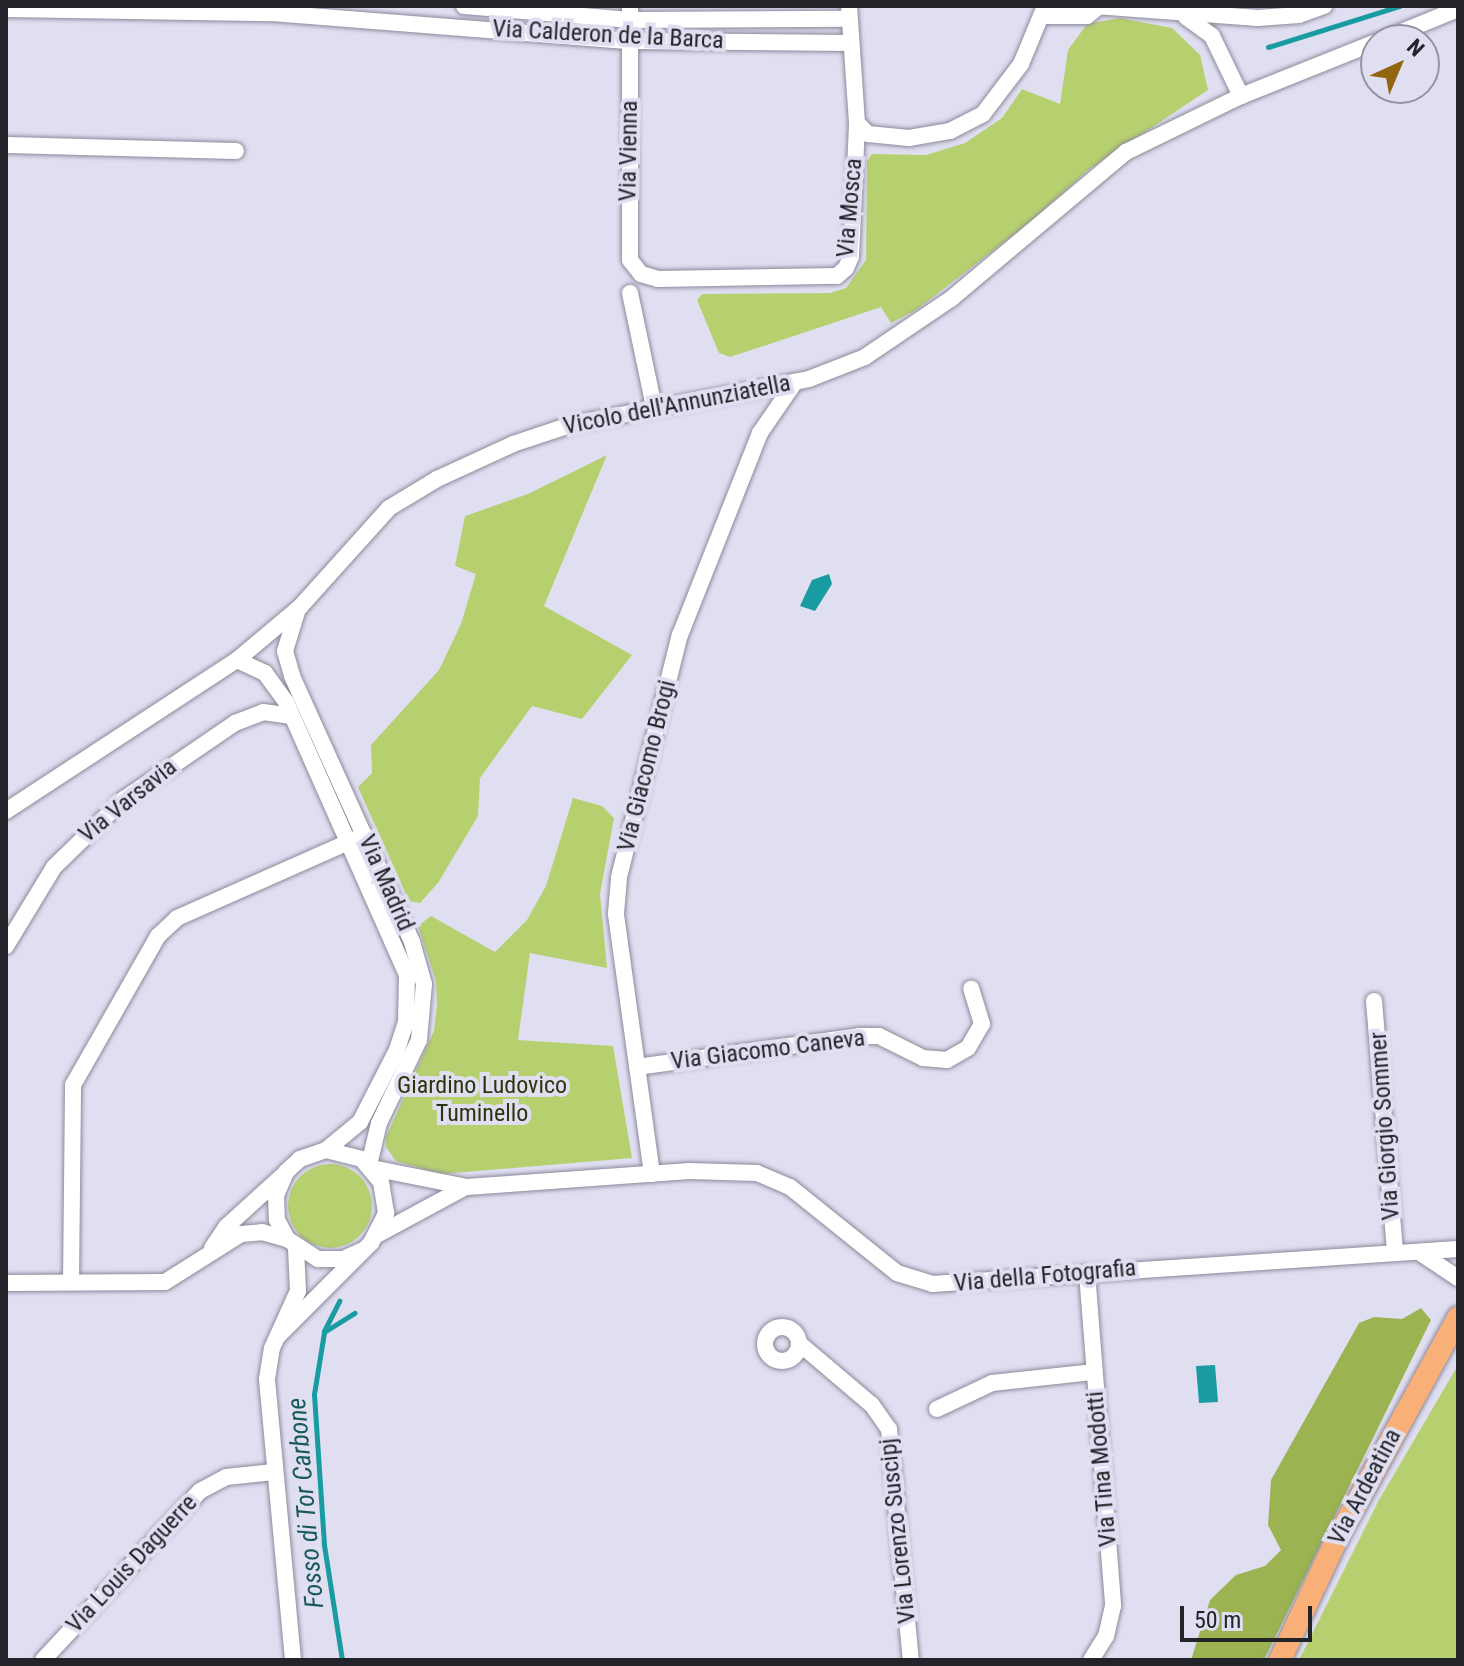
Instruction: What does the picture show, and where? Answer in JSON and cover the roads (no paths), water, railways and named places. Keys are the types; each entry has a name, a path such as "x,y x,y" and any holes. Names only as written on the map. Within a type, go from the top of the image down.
{"main road":[{"name":"Via Ardeatina","path":"1280,1660 1343,1526 1458,1318"}],"street":[{"name":"Via Calderon de la Barca","path":"6,9 276,9 314,6"},
{"name":"Via Calderon de la Barca","path":"464,6 630,13 849,13"},
{"path":"857,123 868,134 909,138 950,131 983,114 1008,87 1044,11 1087,16 1097,6 1185,16 1299,11 1324,6"},
{"name":"Via Calderon de la Barca","path":"276,9 630,41 849,43"},
{"path":"1421,24 1458,9"},
{"name":"Via Vienna","path":"630,13 630,260 641,274 658,279"},
{"name":"Via Mosca","path":"658,279 837,276 851,257 857,123 849,13"},
{"path":"1185,16 1212,36 1241,96"},
{"name":"Vicolo dell'Annunziatella","path":"6,811 237,660 300,607 377,519 437,479 534,436 654,407 795,382 865,357 892,341 999,260 1104,168 1166,131 1241,96 1360,48"},
{"path":"6,145 236,151"},
{"path":"630,293 654,407"},
{"name":"Via Giacomo Brogi","path":"652,1174 616,913 622,864 678,640 760,433 795,382"},
{"name":"Via Madrid","path":"300,607 287,641 288,665 402,957 408,1002 402,1040 371,1104 356,1127 326,1150"},
{"name":"Via Madrid","path":"237,660 273,680 337,793"},
{"name":"Via Varsavia","path":"6,946 54,867 124,799 235,723 263,712 292,716"},
{"path":"71,1282 73,1085 158,936 177,918 356,838"},
{"name":"Via Madrid","path":"356,838 416,952 425,994 419,1040 375,1133 370,1167"},
{"name":"Via Giacomo Caneva","path":"637,1067 859,1036 879,1036 923,1058 947,1060 968,1048 982,1024 971,989"},
{"name":"Via Giorgio Sommer","path":"1374,1001 1395,1251"},
{"path":"211,1250 250,1202 300,1159 326,1150 345,1151 370,1167 385,1197 377,1235 278,1336"},
{"name":"Via della Fotografia","path":"370,1167 467,1187 652,1174 731,1171 766,1175 790,1187 897,1273 932,1284 1458,1249"},
{"path":"286,1172 275,1208 292,1244 298,1291 278,1336 267,1379 293,1660"},
{"name":"Via della Fotografia","path":"377,1235 435,1199 467,1187"},
{"path":"6,1283 165,1282 211,1250 252,1232 330,1260 363,1250"},
{"path":"1419,1252 1458,1278"},
{"name":"Via Tina Modotti","path":"1087,1273 1113,1606 1106,1636 1091,1660"},
{"name":"Via Lorenzo Suscipj","path":"800,1344 872,1405 889,1429 911,1660"},
{"path":"937,1409 992,1383 1094,1372"},
{"name":"Via Louis Daguerre","path":"43,1660 188,1501 219,1480 274,1472"}],"water":[{"path":"829,574 832,584 815,611 800,606 812,580"},
{"path":"1215,1365 1218,1402 1199,1403 1196,1366"}],"waterway":[{"path":"1268,47 1400,6"},
{"path":"324,1331 339,1301"},
{"name":"Fosso di Tor Carbone","path":"342,1660 324,1545 314,1394 324,1332 355,1313"}],"park label":[{"name":"Giardino Ludovico Tuminello","path":"482,1100"}]}
